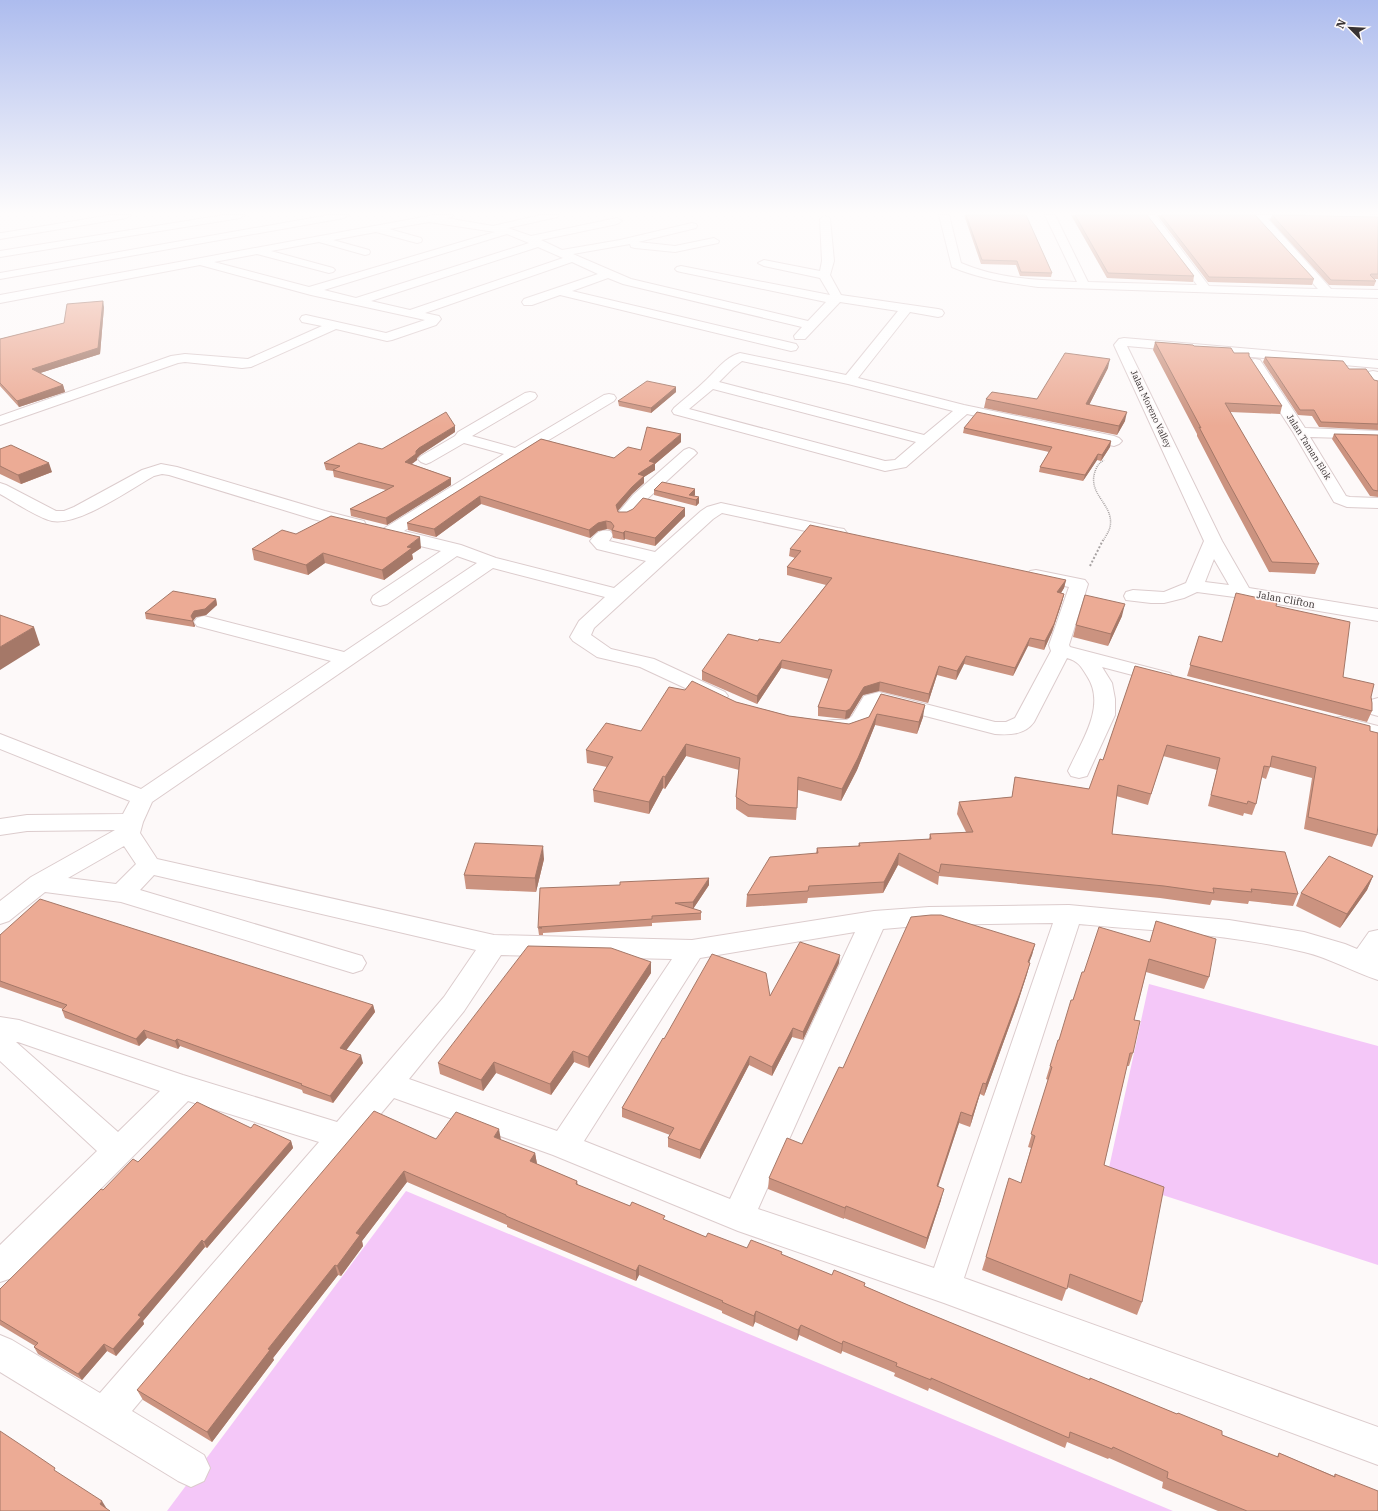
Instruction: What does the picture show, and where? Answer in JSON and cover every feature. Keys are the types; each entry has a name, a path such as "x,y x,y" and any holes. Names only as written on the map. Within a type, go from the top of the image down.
{"street":[{"path":"0,299 70,286"},
{"path":"290,286 435,319 432,322 387,337 306,319"},
{"path":"311,291 329,286"},
{"path":"357,302 405,286"},
{"path":"413,313 493,286"},
{"path":"528,302 575,286"},
{"path":"642,286 810,325"},
{"path":"764,286 836,299 938,313"},
{"path":"829,286 836,299"},
{"path":"1105,286 1378,294"},
{"path":"1321,286 1327,292"},
{"path":"559,291 791,347"},
{"path":"777,364 810,325 836,299"},
{"path":"849,380 906,308"},
{"path":"0,421 176,359 185,358 242,364 250,363 333,326"},
{"name":"Jalan Moreno Valley","path":"1242,592 1213,541 1120,345 1129,342 1194,347 1376,373"},
{"path":"964,409 900,464 885,466 679,411 737,358 744,357 849,380 964,409 1114,440"},
{"name":"Jalan Taman Elok","path":"1255,363 1300,432 1340,499 1347,502 1378,503"},
{"path":"710,384 928,441"},
{"path":"426,459 462,438 463,435 530,396"},
{"path":"390,533 517,453 609,398"},
{"path":"1300,432 1378,435"},
{"path":"462,438 517,453"},
{"path":"625,514 647,500 689,453"},
{"path":"0,488 53,516 66,516 80,511 148,473 161,469 171,470 319,515 455,549 490,562 618,595"},
{"path":"734,704 646,663 604,653 580,637 586,625 657,558 700,513 721,508 853,536"},
{"path":"604,535 599,541 603,545 657,558"},
{"path":"1133,596 1161,598 1171,597 1194,586 1213,541"},
{"path":"380,600 455,549"},
{"path":"0,915 40,883 129,827 144,798 347,658 490,562"},
{"path":"818,724 848,728 854,726 858,723 871,700 879,698 995,728 1009,729 1023,722 1061,651 1059,645 1079,584 1017,571"},
{"name":"Jalan Clifton","path":"1194,586 1242,592 1378,615"},
{"path":"204,622 347,658"},
{"path":"1061,651 1184,682"},
{"path":"1080,771 1104,715 1105,699 1102,683 1084,658"},
{"path":"1378,704 1378,710"},
{"path":"1326,719 1378,733"},
{"path":"0,741 144,798"},
{"path":"0,827 27,823 129,827"},
{"path":"129,827 149,864 494,945 692,950 874,920 929,916 1069,914 1229,929 1290,939 1336,951 1370,966 1378,939"},
{"path":"122,893 149,864"},
{"path":"40,883 122,893 353,963"},
{"path":"944,1287 1069,914"},
{"path":"738,1217 874,920"},
{"path":"105,1415 388,1084 454,1004 494,945"},
{"path":"564,1146 692,950"},
{"path":"0,1028 19,1032 183,1087 343,1137"},
{"path":"0,1044 118,1151"},
{"path":"388,1084 564,1146 738,1217 944,1287 1378,1446"},
{"path":"0,1267 183,1087"},
{"path":"0,1352 191,1468"}],"path":[{"path":"1079,584 1093,561 1110,527 1109,513 1094,488 1093,476 1100,463 1115,457 1121,446 1114,440"}],"shaded area":[{"path":"1149,984 1378,1046 1378,1265 1107,1177"},
{"path":"406,1191 1173,1511 167,1511"}],"building":[{"path":"103,301 98,348 32,369 63,385 17,401 0,383 0,339 64,323 67,304"},
{"path":"1155,342 1231,348 1234,353 1249,353 1249,356 1282,406 1225,403 1319,564 1272,562 1227,480"},
{"path":"1065,353 1110,359 1086,404 1127,412 1119,426 986,399 992,392 1037,399"},
{"path":"1265,357 1343,361 1349,369 1366,369 1374,380 1378,381 1378,424 1321,422 1314,410 1300,410"},
{"path":"647,381 676,387 651,408 618,401"},
{"path":"446,412 455,426 419,448 416,451 416,454 405,462 451,478 386,518 350,509 394,486 333,470 340,466 324,463 359,443 382,449"},
{"path":"977,412 1111,441 1102,455 1098,454 1085,475 1040,467 1052,447 964,428"},
{"path":"647,427 681,434 649,461 655,463 638,474 644,476 616,505 618,512 627,512 633,509 643,498 685,508 655,538 625,531 623,533 612,530 614,526 611,522 606,521 598,523 589,530 480,496 434,529 407,523 541,439 614,458 628,447 641,450"},
{"path":"1334,434 1378,435 1378,491 1373,490"},
{"path":"11,445 49,463 18,475 0,466 0,449"},
{"path":"662,482 695,489 689,495 699,497 696,500 654,490"},
{"path":"331,516 420,537 407,547 412,548 382,570 323,553 306,565 252,549 282,530 296,534"},
{"path":"810,525 1066,580 1057,592 1064,594 1054,624 1045,641 1030,638 1015,668 966,656 957,671 939,666 929,694 880,682 864,687 850,709 846,711 818,707 832,670 782,660 757,696 702,671 728,634 758,641 759,639 780,643 832,578 787,567 801,551 790,549"},
{"path":"173,591 216,599 205,609 194,611 191,616 192,621 145,613"},
{"path":"1236,593 1277,602 1276,606 1350,622 1343,677 1374,684 1371,697 1372,711 1190,665 1199,636 1222,642"},
{"path":"1085,595 1125,604 1111,634 1076,625"},
{"path":"0,615 34,627 0,647"},
{"path":"1135,666 1370,726 1370,731 1378,733 1377,835 1308,817 1316,767 1272,756 1270,767 1264,766 1256,804 1248,801 1247,804 1211,795 1220,758 1167,745 1151,794 1118,785 1112,834 1285,852 1298,894 1251,889 1252,892 1213,888 1214,893 1164,886 941,864 939,873 899,853 884,882 809,886 808,891 747,895 770,857 818,853 817,848 860,846 859,843 931,839 930,834 973,832 959,802 1012,797 1015,777 1089,789 1100,759 1103,760"},
{"path":"692,681 736,702 789,716 849,724 869,717 881,694 925,705 919,722 877,714 858,758 842,789 798,777 797,808 749,805 736,797 740,758 686,744 665,777 663,776 649,802 593,790 613,757 586,750 606,723 641,731 669,687 685,690"},
{"path":"475,843 543,846 535,878 464,875"},
{"path":"1329,856 1373,876 1347,914 1301,893"},
{"path":"709,878 693,902 675,903 701,911 701,913 652,916 652,919 538,928 540,888 620,885 620,882"},
{"path":"40,899 373,1005 340,1048 361,1055 330,1096 301,1085 302,1084 177,1039 175,1041 144,1030 136,1039 62,1010 67,1005 0,981 0,935"},
{"path":"941,915 1035,944 1028,962 1030,963 1020,993 986,1084 983,1083 972,1116 961,1112 937,1186 944,1189 927,1238 769,1178 787,1138 802,1144 839,1067 843,1068 911,917"},
{"path":"1156,921 1216,939 1209,977 1149,959 1134,1020 1140,1021 1133,1053 1130,1053 1104,1165 1164,1187 1142,1302 1070,1274 1067,1289 986,1257 1009,1178 1021,1183 1035,1136 1031,1134 1052,1067 1050,1066 1071,1000 1073,1000 1082,972 1084,972 1099,927 1150,942"},
{"path":"800,942 840,955 803,1032 793,1028 772,1067 750,1056 700,1150 668,1138 674,1128 622,1108 663,1038 664,1039 712,954 766,973 770,996"},
{"path":"528,946 611,948 651,962 588,1057 573,1051 550,1084 494,1062 481,1080 438,1063"},
{"path":"197,1102 251,1128 254,1124 291,1141 204,1242 202,1240 138,1315 141,1317 113,1349 104,1344 78,1374 34,1347 38,1343 0,1320 0,1289 101,1189 103,1190 133,1159 138,1162"},
{"path":"374,1111 436,1139 456,1112 499,1129 494,1137 535,1153 530,1161 577,1181 576,1184 630,1206 632,1202 665,1216 663,1219 706,1237 708,1233 747,1248 751,1240 782,1252 781,1254 832,1275 834,1270 865,1283 864,1286 908,1305 1090,1380 1090,1378 1222,1431 1222,1435 1278,1457 1279,1453 1335,1477 1335,1474 1378,1491 1378,1511 1247,1511 1167,1478 1168,1472 1113,1447 1112,1449 1070,1432 1069,1438 931,1378 931,1380 896,1366 897,1363 843,1341 842,1344 801,1325 798,1330 756,1311 754,1316 639,1265 636,1271 404,1171 356,1233 360,1235 337,1266 335,1265 268,1349 270,1350 207,1432 137,1390"},
{"path":"0,1431 55,1468 54,1470 102,1501 100,1504 110,1511 0,1511"}]}
